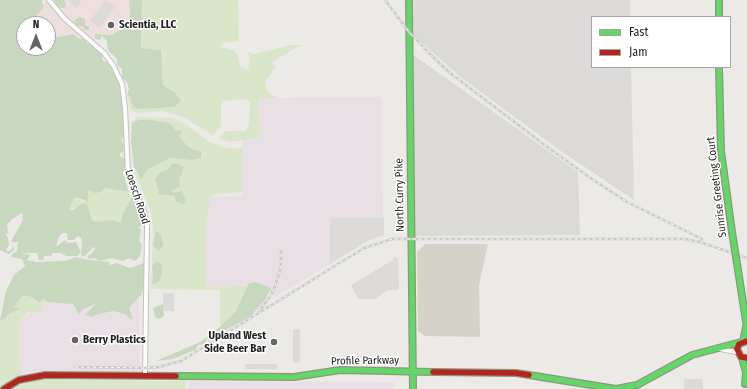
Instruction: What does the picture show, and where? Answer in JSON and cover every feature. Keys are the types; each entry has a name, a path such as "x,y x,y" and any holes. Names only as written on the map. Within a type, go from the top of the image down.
{"street":[{"name":"Loesch Road","path":"49,0 64,18 104,53 113,64 122,84 125,108 128,173 144,211 147,226 145,375"},
{"name":"North Curry Pike","path":"409,0 413,389"},
{"path":"719,0 719,16"},
{"name":"Sunrise Greeting Court","path":"719,68 721,151 747,327 744,342 737,346 737,352"},
{"name":"Profile Parkway","path":"4,389 19,380 44,374 294,377 334,370 516,373 616,389 637,385 692,354 744,342"},
{"name":"Profile Parkway","path":"719,348 737,352"},
{"path":"737,352 744,358 746,372 744,386"}],"shaded area":[{"path":"49,0 54,0 56,5 66,5 64,0 129,0 130,13 128,25 112,35 102,33 95,39 95,46 73,34 56,37 56,16 35,16 42,5"},
{"path":"69,0 82,0 76,8"},
{"path":"105,0 115,7 99,28 90,21"},
{"path":"414,0 630,0 630,16 591,16 591,68 631,68 634,200 558,149 459,76 414,36"},
{"path":"412,54 578,172 580,235 414,236"},
{"path":"381,97 383,235 368,241 275,297 263,285 206,287 205,238 210,197 242,196 243,140 260,138 259,98"},
{"path":"330,218 384,218 384,235 367,241 330,264"},
{"path":"425,244 488,244 479,285 480,337 425,336 418,331 417,252"},
{"path":"393,257 398,258 399,290 387,290 376,299 358,299 351,285 393,260"},
{"path":"163,293 174,293 174,311 163,311"},
{"path":"43,300 139,300 140,371 36,371 22,374 18,358 20,321"},
{"path":"293,329 300,329 300,362 293,363"},
{"path":"245,364 277,364 277,369 245,369"},
{"path":"684,379 702,379 703,389 684,389"},
{"path":"189,381 394,382 394,389 189,389"}],"green space":[{"path":"0,0 42,0 43,8 36,16 16,16 16,56 56,56 56,37 73,34 80,39 86,38 86,43 95,46 101,51 103,61 108,62 117,76 120,86 127,132 121,140 124,145 123,152 120,153 120,157 125,158 126,166 123,173 129,192 105,188 101,192 95,193 88,190 88,203 82,199 74,198 69,210 73,210 83,203 87,204 92,220 95,222 112,220 121,223 122,215 132,197 136,201 138,211 144,223 138,228 141,229 139,241 142,245 140,256 135,261 129,258 123,261 112,258 99,261 110,262 108,265 117,263 130,268 144,263 146,270 142,294 129,308 133,319 130,319 126,314 113,311 98,314 92,317 85,315 95,304 83,309 79,314 73,304 47,302 43,299 39,303 32,297 23,295 14,307 21,308 9,314 5,319 0,320 6,291 14,275 25,266 22,259 11,257 12,254 17,251 18,241 14,243 11,241 23,220 22,213 12,219 7,225 8,234 5,233 8,238 9,245 6,250 8,252 12,249 13,244 14,250 9,254 0,250","holes":["63,233 67,233 68,240 74,240 78,236 82,239 81,257 86,255 93,247 95,248 92,253 87,256 89,259 94,258 99,261 76,257 65,261 35,262 27,260 30,255 22,253 37,253 39,260 43,260 44,256 51,256 53,253 61,253 66,256 77,256 81,252 76,242 68,243 65,240 56,247 59,236"]},
{"path":"54,0 64,0 66,5 64,8 61,8 56,5"},
{"path":"129,0 142,0 141,48 161,50 163,85 174,92 181,101 174,107 139,109 133,106 130,97 127,94 129,89 127,82 122,78 122,69 117,65 117,59 108,50 107,41 102,36 100,40 95,39 95,34 112,35 128,25 130,13"},
{"path":"142,0 238,0 239,41 223,43 219,47 234,50 238,57 240,67 248,70 250,57 247,52 254,54 291,45 301,45 272,62 276,67 265,82 268,92 277,98 259,98 260,138 229,142 219,138 226,131 246,131 249,124 250,103 246,99 221,101 221,127 212,135 183,117 163,111 137,113 130,109 127,94 130,97 133,106 174,107 174,92 163,85 161,50 141,49"},
{"path":"80,17 85,19 85,25 89,27 89,30 85,30 83,26 76,26 74,21"},
{"path":"138,117 172,118 188,126 208,141 225,148 243,148 242,192 216,194 210,198 205,238 206,287 248,286 236,311 220,327 220,290 151,289 151,273 153,281 157,261 152,266 153,228 151,212 134,167 138,176 170,158 191,160 190,148 178,137 177,131 169,123 152,120 132,123"},
{"path":"139,120 152,120 169,123 177,131 182,130 179,137 190,148 201,152 201,158 191,160 170,158 148,169 141,179 134,167 131,142 132,123"},
{"path":"180,163 179,165 184,167 179,180 180,187 171,190 174,193 182,191 186,201 184,204 176,202 174,196 159,194 155,179 159,173 169,169 172,164"},
{"path":"105,188 129,192 132,197 122,215 121,223 101,221 95,222 92,220 87,204 69,210 74,198 88,203 88,189 101,192"},
{"path":"156,231 160,234 164,244 159,251 153,245"},
{"path":"157,261 162,264 162,273 159,281 153,285 152,266"},
{"path":"256,282 271,288 265,300 251,316 219,334 208,338 204,344 198,345 195,350 173,359 156,361 200,342 220,327 236,311 249,283"},
{"path":"23,294 44,300 42,312 28,312 20,321 18,358 22,374 0,387 0,320 5,319 8,314 21,308 14,307"},
{"path":"163,304 164,316 160,319 155,317 153,308"},
{"path":"40,380 185,381 185,389 12,389 26,383"}],"railway":[{"path":"385,0 409,32 450,73 546,146 627,202 702,239"},
{"path":"75,367 145,368 159,367 181,361 364,248 392,239 685,239 700,242 747,258"},
{"path":"259,311 270,297 275,286 281,267 281,251"}],"traffic: fast":[{"path":"409,0 413,389"},
{"path":"719,0 719,16"},
{"path":"719,68 721,151 732,232"},
{"path":"732,232 738,270"},
{"path":"738,270 747,328"},
{"path":"743,342 746,327"},
{"path":"529,375 616,389 637,385 692,355 741,342"},
{"path":"742,358 746,372 745,384"},
{"path":"176,376 294,377 340,370 433,372"}],"traffic: jam":[{"path":"747,341 739,344 737,349 741,357 747,358"},
{"path":"433,372 516,373 529,375"},
{"path":"4,389 19,380 45,375 176,376"}],"place":[{"name":"Scientia, LLC","path":"111,25"},
{"name":"Berry Plastics","path":"75,340"},
{"name":"Upland West Side Beer Bar","path":"274,342"}]}
